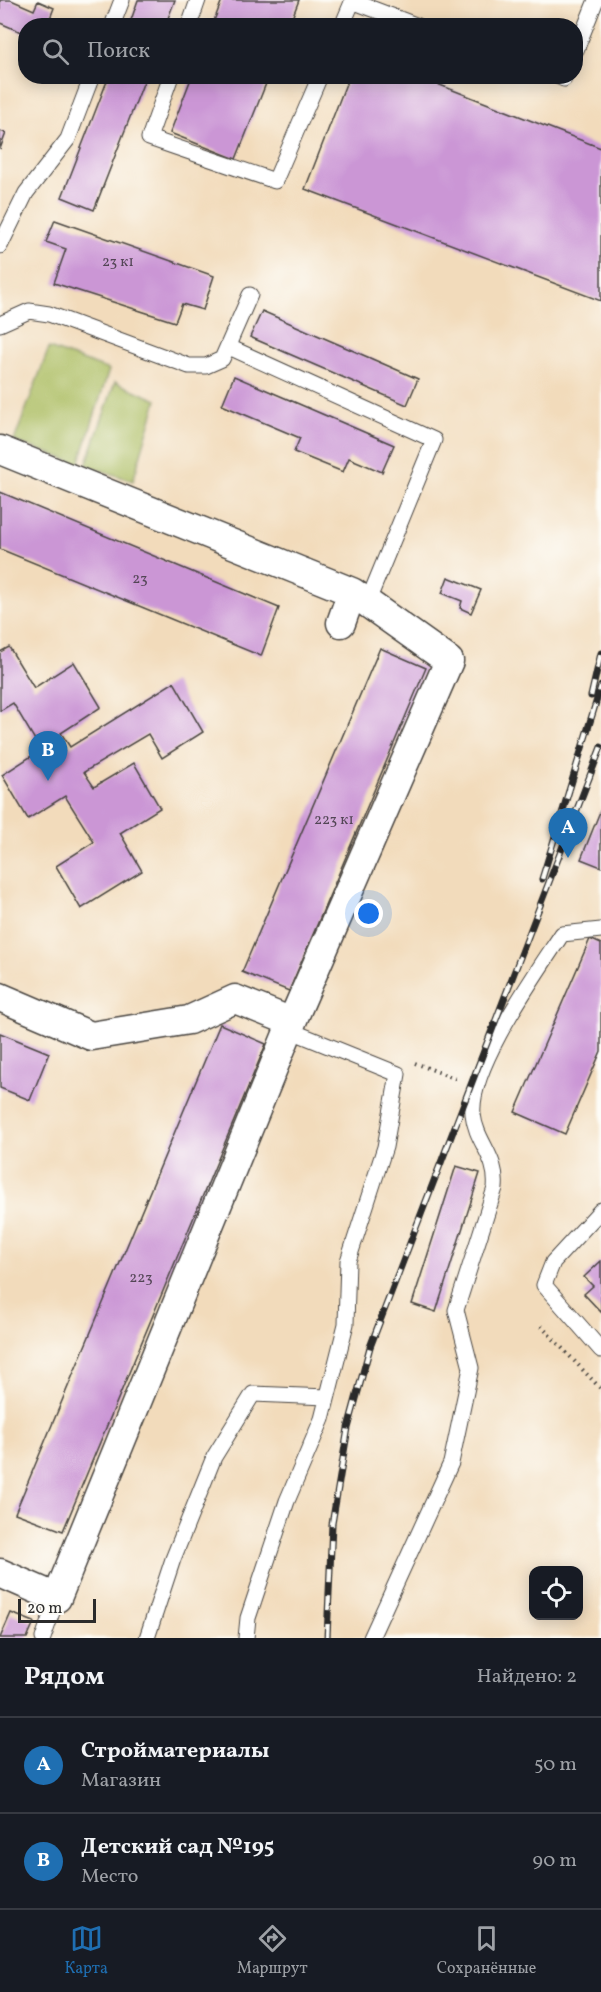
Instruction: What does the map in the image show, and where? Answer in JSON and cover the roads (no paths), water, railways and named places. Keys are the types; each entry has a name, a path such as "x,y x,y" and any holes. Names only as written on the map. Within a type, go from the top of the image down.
{"street":[{"path":"0,450 360,597 449,661 291,1026 57,1598 0,1573"},
{"path":"342,623 360,597"},
{"path":"0,997 91,1036 189,1020 236,999 291,1026"}],"lane":[{"path":"115,18 122,0"},
{"path":"192,18 198,0"},
{"path":"583,32 596,0"},
{"path":"345,18 352,1 397,18"},
{"path":"0,246 26,193 68,139 89,84"},
{"path":"168,84 149,138 274,181 316,84"},
{"path":"0,324 29,311 49,314 198,367 215,364 222,359 230,347 250,296"},
{"path":"230,347 434,440 360,597"},
{"path":"371,1638 452,1463 471,1368 456,1310 495,1188 496,1176 494,1164 475,1125 474,1101 478,1087 496,1037 562,934 601,930"},
{"path":"246,1638 248,1618 287,1501 322,1419 346,1324 348,1261 386,1147 398,1074 291,1026"},
{"path":"601,1210 553,1262 544,1285 601,1350"},
{"path":"147,1638 173,1559 214,1457 253,1394 327,1397"},
{"path":"43,1638 57,1598"}],"railway":[{"path":"591,696 601,653"},
{"path":"542,879 601,686"},
{"path":"327,1638 332,1524 348,1428 370,1347 601,747"}],"place":[{"name":"Детский сад №195","path":"48,781"},
{"name":"Стройматериалы","path":"568,858"}]}
